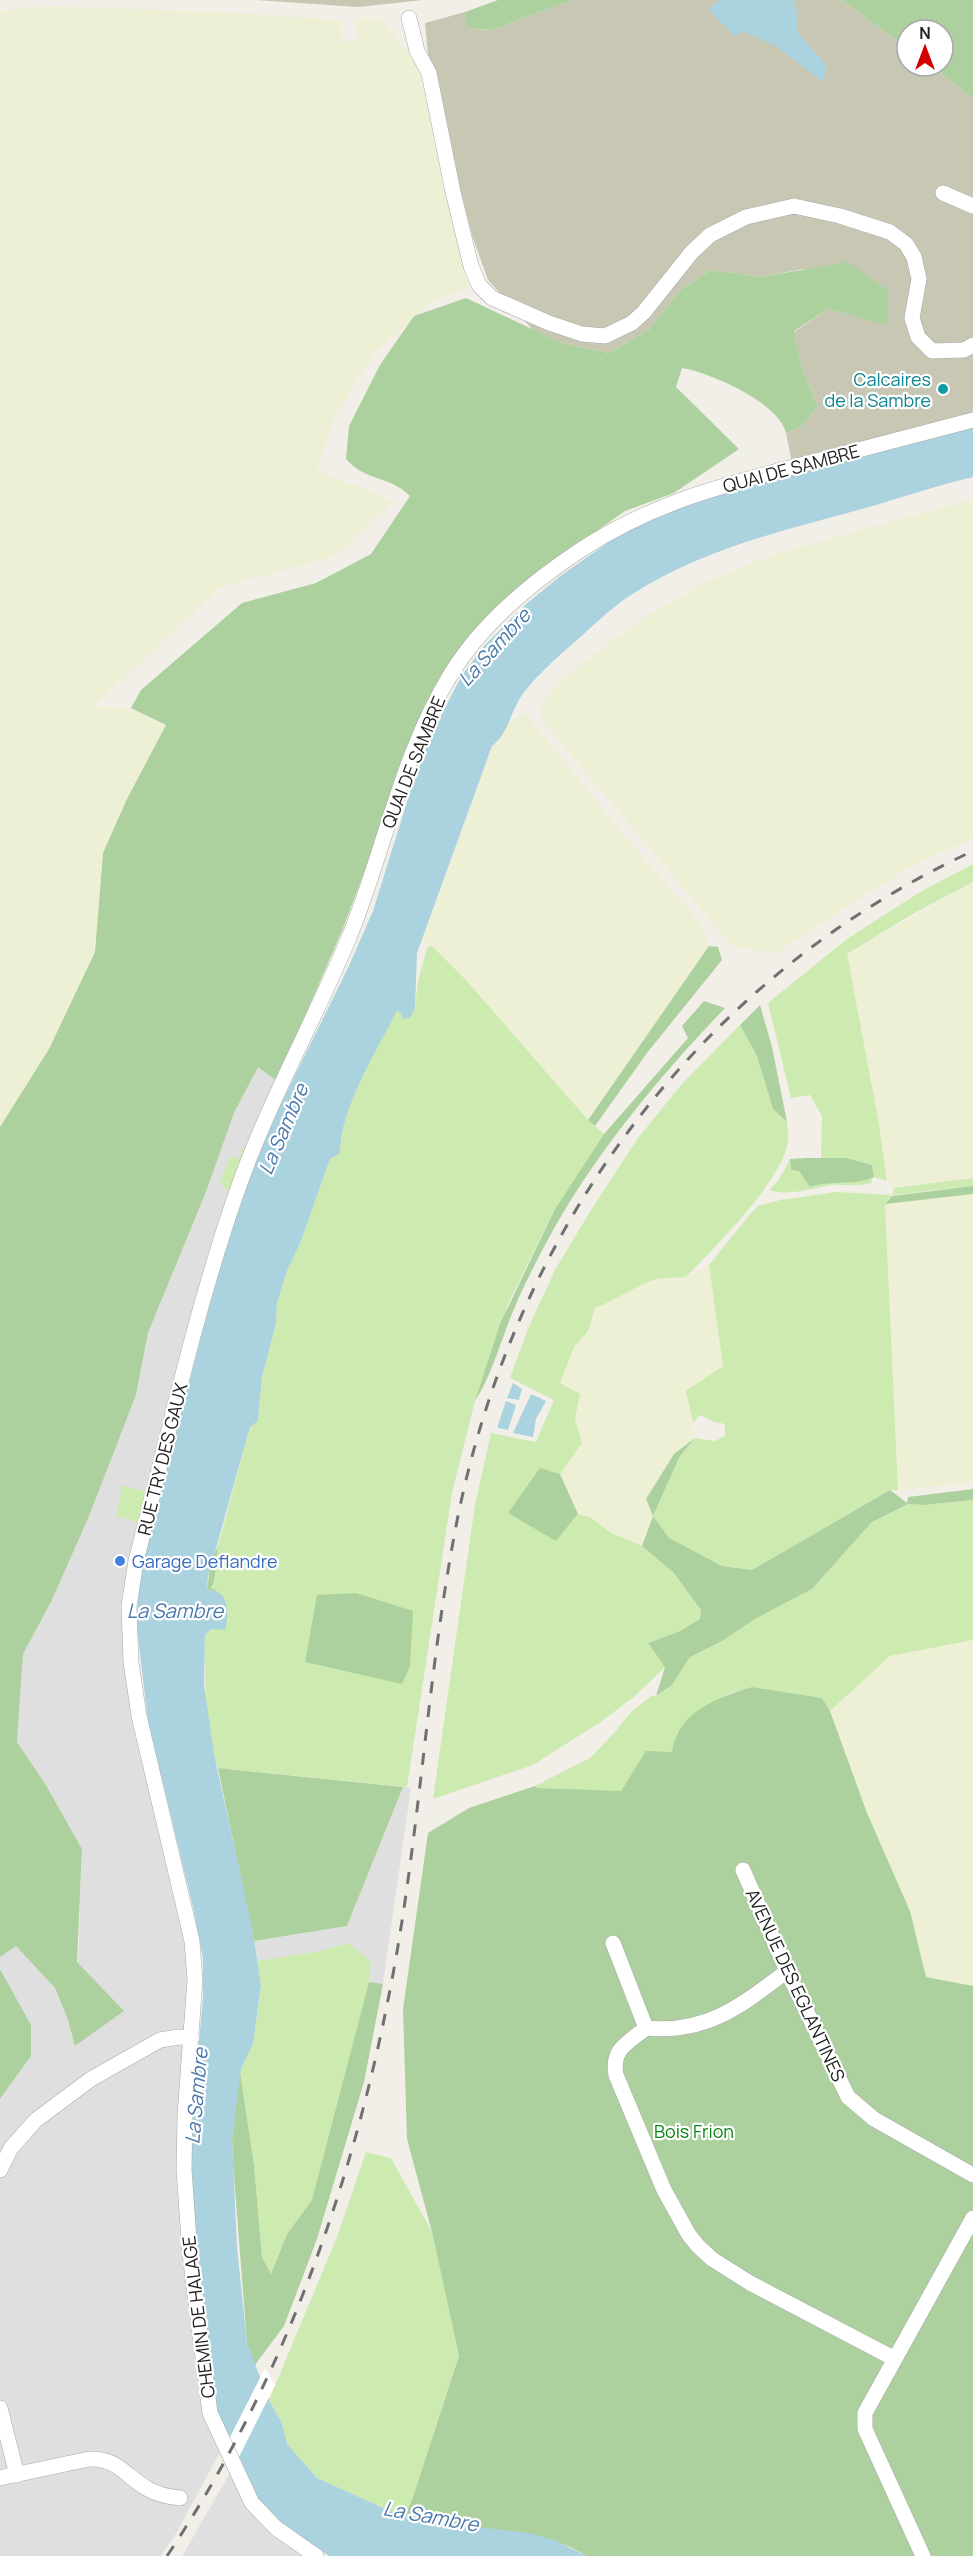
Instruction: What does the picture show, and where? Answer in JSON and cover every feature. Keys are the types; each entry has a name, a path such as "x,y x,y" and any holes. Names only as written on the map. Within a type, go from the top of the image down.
{"street":[{"path":"409,18 417,51 429,73 453,192 471,266 479,285 492,298 582,334 606,336 632,323 644,312 691,253 710,235 746,217 794,206 840,216 890,232 906,244 915,257 919,279 912,318 918,337 932,351 964,350 973,345"},
{"path":"943,194 973,206"},
{"name":"QUAI DE SAMBRE","path":"258,1135 350,933 394,806 435,701 469,648 494,621 522,594 578,552 631,519 657,507 748,479 973,420"},
{"name":"RUE TRY DES GAUX","path":"192,2038 195,1980 192,1941 140,1716 131,1662 129,1606 136,1561 216,1256 233,1201 258,1135"},
{"name":"AVENUE DES EGLANTINES","path":"743,1870 786,1971 848,2097 874,2119 973,2175"},
{"path":"613,1943 646,2028"},
{"path":"786,1971 747,2001 716,2019 683,2028 646,2028 617,2052 614,2062 615,2075 664,2190 689,2235 712,2259 750,2283 895,2359"},
{"path":"0,2170 12,2148 36,2120 91,2079 133,2053 160,2040 179,2037 192,2038"},
{"name":"CHEMIN DE HALAGE","path":"192,2038 185,2115 184,2169 190,2254 210,2413 252,2503 276,2528 316,2556"},
{"path":"924,2556 863,2421 864,2413 973,2218"},
{"path":"0,2408 17,2475"},
{"path":"0,2478 103,2458 114,2463 149,2489 180,2498"}],"shaded area":[{"path":"256,0 423,0 358,7"},
{"name":"Calcaires de la Sambre","path":"572,0 842,0 895,39 895,78 947,78 973,98 973,426 794,473 786,433 800,428 818,406 802,370 794,332 828,309 887,324 804,269 761,277 711,270 680,290 650,329 609,353 562,343 533,330 488,280 473,238 430,75 425,23 465,12 468,28 492,30"},
{"path":"44,6 225,12 341,20 342,42 359,40 354,19 379,19 398,39 419,69 469,288 432,301 373,355 335,416 317,470 394,501 336,556 221,587 94,706 131,708 166,725 127,799 103,853 95,952 49,1049 0,1127 0,11"},
{"path":"973,499 973,838 903,871 774,954 732,946 541,719 541,706 554,687 600,650 648,615 704,583 771,555"},
{"path":"524,712 634,847 702,925 709,946 588,1120 465,979 422,940 492,746 498,742 507,725"},
{"path":"973,882 973,1178 894,1188 887,1181 878,1119 847,954"},
{"path":"258,1066 277,1081 265,1106 123,1610 186,1943 191,1983 177,2171 220,2452 177,2532 161,2556 0,2556 0,2099 31,2056 31,2026 0,1969 0,1957 16,1945 55,1988 68,2020 75,2046 82,1849 46,1785 17,1742 23,1653 51,1602 136,1395 148,1333 206,1192 234,1113"},
{"path":"973,1194 973,1483 898,1490 885,1204"},
{"path":"709,1265 723,1366 686,1391 695,1438 674,1454 642,1546 611,1533 556,1541 540,1468 582,1443 575,1419 580,1395 559,1383 574,1347 588,1331 595,1308 611,1303 621,1294 658,1278 686,1277"},
{"path":"973,1640 973,1986 926,1977 910,1911 867,1813 830,1711 890,1656"},
{"path":"403,1787 411,1788 383,1984 369,1982 370,1962 349,1943 320,1951 257,1961 254,1941 347,1926"},
{"path":"230,2473 310,2556 182,2556"}],"green space":[{"path":"498,0 572,0 492,30 467,28 465,12"},
{"path":"842,0 973,0 973,98 947,78 955,78 955,18 895,18 895,39"},
{"path":"848,262 889,291 887,325 828,309 794,331 802,370 818,406 800,428 786,433 770,410 757,400 726,383 682,368 676,387 739,449 674,493 625,511 571,549 466,643 374,846 342,931 277,1081 258,1067 234,1113 206,1192 148,1333 136,1395 89,1516 51,1602 23,1654 17,1742 46,1785 82,1849 77,1962 124,2011 75,2046 68,2020 55,1988 16,1946 0,1957 0,1127 49,1049 95,952 103,853 127,799 166,725 131,708 141,690 242,603 316,583 371,554 410,496 394,485 361,472 346,459 349,426 380,365 414,316 466,298 562,343 609,353 650,329 680,290 711,270 761,277"},
{"path":"973,864 973,882 916,912 847,954 878,1119 887,1181 874,1177 872,1165 847,1158 821,1158 822,1116 810,1095 791,1098 768,1003 847,939 920,892"},
{"path":"432,946 465,979 588,1120 604,1134 555,1209 509,1302 475,1401 452,1493 407,1787 218,1768 208,1719 205,1635 211,1629 227,1621 225,1599 211,1589 214,1582 218,1546 250,1427 258,1421 262,1377 276,1324 277,1303 330,1159 340,1153 346,1118 361,1080 397,1010 402,1010 404,1019 410,1017 415,1008 418,981 427,948"},
{"path":"709,946 718,947 722,960 647,1053 595,1126 588,1120"},
{"path":"704,1001 725,1008 675,1062 605,1149 564,1211 529,1276 487,1379 475,1401 500,1324 555,1209 604,1134 688,1038 682,1026"},
{"path":"760,1005 772,1047 787,1122 773,1109 757,1056 740,1025"},
{"path":"740,1025 757,1056 773,1109 787,1122 788,1139 784,1157 746,1213 686,1277 656,1279 595,1308 588,1331 574,1347 560,1383 580,1394 575,1419 582,1443 560,1474 540,1468 556,1541 578,1514 590,1517 611,1533 642,1546 673,1572 701,1610 700,1619 680,1631 648,1643 665,1667 635,1696 602,1721 533,1765 433,1799 475,1505 491,1433 536,1442 554,1400 510,1378 529,1326 556,1268 638,1138 682,1084"},
{"path":"243,1147 248,1149 232,1190 225,1189 220,1181 230,1156 238,1160"},
{"path":"847,1158 872,1165 874,1177 867,1180 810,1187 799,1171 791,1170 790,1159"},
{"path":"790,1159 791,1170 799,1171 811,1187 866,1180 873,1177 871,1183 861,1185 832,1185 784,1193 769,1190 778,1181"},
{"path":"973,1178 973,1186 892,1195 894,1188"},
{"path":"973,1186 973,1194 885,1204 892,1196"},
{"path":"837,1192 892,1195 885,1204 898,1490 890,1490 752,1570 722,1566 668,1538 653,1516 680,1456 695,1438 715,1441 725,1436 725,1424 714,1422 700,1415 693,1423 686,1391 723,1366 709,1265 758,1206 780,1200"},
{"path":"695,1438 680,1456 653,1516 646,1499 674,1454"},
{"path":"540,1468 560,1474 578,1514 556,1541 508,1513"},
{"path":"122,1485 147,1492 140,1523 116,1516"},
{"path":"973,1489 973,1500 923,1505 908,1504 872,1522 812,1589 690,1657 672,1685 656,1696 665,1667 648,1643 680,1631 700,1619 701,1610 673,1572 642,1546 653,1516 669,1538 722,1566 752,1570 890,1490 907,1503 908,1497"},
{"path":"973,1500 973,1640 890,1656 830,1711 822,1698 752,1687 725,1695 672,1752 646,1752 621,1792 536,1788 535,1786 590,1758 630,1713 651,1696 657,1696 672,1685 690,1657 812,1589 872,1522 908,1504 923,1505"},
{"path":"218,1546 214,1582 211,1588 217,1591 207,1590 211,1561"},
{"path":"356,1593 413,1611 410,1666 402,1684 305,1662 317,1595"},
{"name":"Bois Frion","path":"752,1687 822,1698 830,1711 867,1813 910,1911 926,1977 973,1986 973,2556 587,2556 561,2543 535,2536 405,2515 412,2500 459,2356 432,2232 407,2139 403,2009 428,1833 469,1808 535,1786 537,1788 621,1791 646,1751 672,1752 682,1726 691,1716 713,1702"},
{"path":"218,1768 403,1787 347,1926 254,1941"},
{"path":"349,1943 371,1962 369,1982 314,2197 287,2234 271,2274 262,2257 254,2165 240,2072 253,2044 261,1985 257,1961 320,1951"},
{"path":"0,1969 31,2025 31,2056 0,2099"},
{"path":"369,1982 383,1984 364,2082 317,2239 284,2326 255,2365 247,2343 233,2163 232,2139 240,2072 254,2165 262,2257 271,2274 287,2234 312,2200"},
{"path":"366,2152 391,2158 432,2232 459,2356 412,2500 405,2515 390,2511 317,2478 287,2444 282,2423 269,2400 337,2237"}],"water":[{"path":"720,0 793,0 797,11 797,32 827,66 823,82 776,46 743,31 735,37 708,9"},
{"name":"La Sambre","path":"973,426 973,477 766,536 683,567 656,580 615,607 556,658 528,687 519,700 508,725 492,746 417,953 415,1008 410,1018 403,1019 397,1011 361,1080 346,1118 340,1153 330,1159 277,1303 276,1324 262,1377 258,1421 250,1427 208,1577 207,1590 221,1594 226,1603 226,1626 225,1630 211,1629 205,1635 204,1684 214,1754 252,1927 261,1985 253,2044 241,2069 232,2139 237,2247 247,2343 269,2400 282,2423 287,2444 317,2478 390,2511 452,2524 529,2533 554,2540 587,2556 329,2556 280,2522 258,2499 218,2422 195,2225 190,2138 203,1998 203,1958 148,1721 136,1620 142,1564 234,1218 270,1126 348,968 373,911 411,789 432,733 462,675 485,645 525,605 559,577 620,534 660,516 727,491"},
{"path":"513,1383 522,1389 519,1400 507,1398"},
{"path":"531,1394 546,1401 536,1419 533,1437 513,1433"},
{"path":"506,1401 516,1405 508,1430 498,1428"}],"pier":[{"path":"265,2368 275,2385 231,2473 221,2455"}],"railway":[{"path":"167,2556 207,2492 276,2359 305,2289 353,2146 372,2074 399,1941 446,1580 457,1521 485,1413 524,1310 574,1213 634,1123 705,1041 785,968 875,904 973,851"}],"place":[{"name":"Calcaires de la Sambre","path":"943,389"},
{"name":"Garage Deflandre","path":"120,1561"}]}
